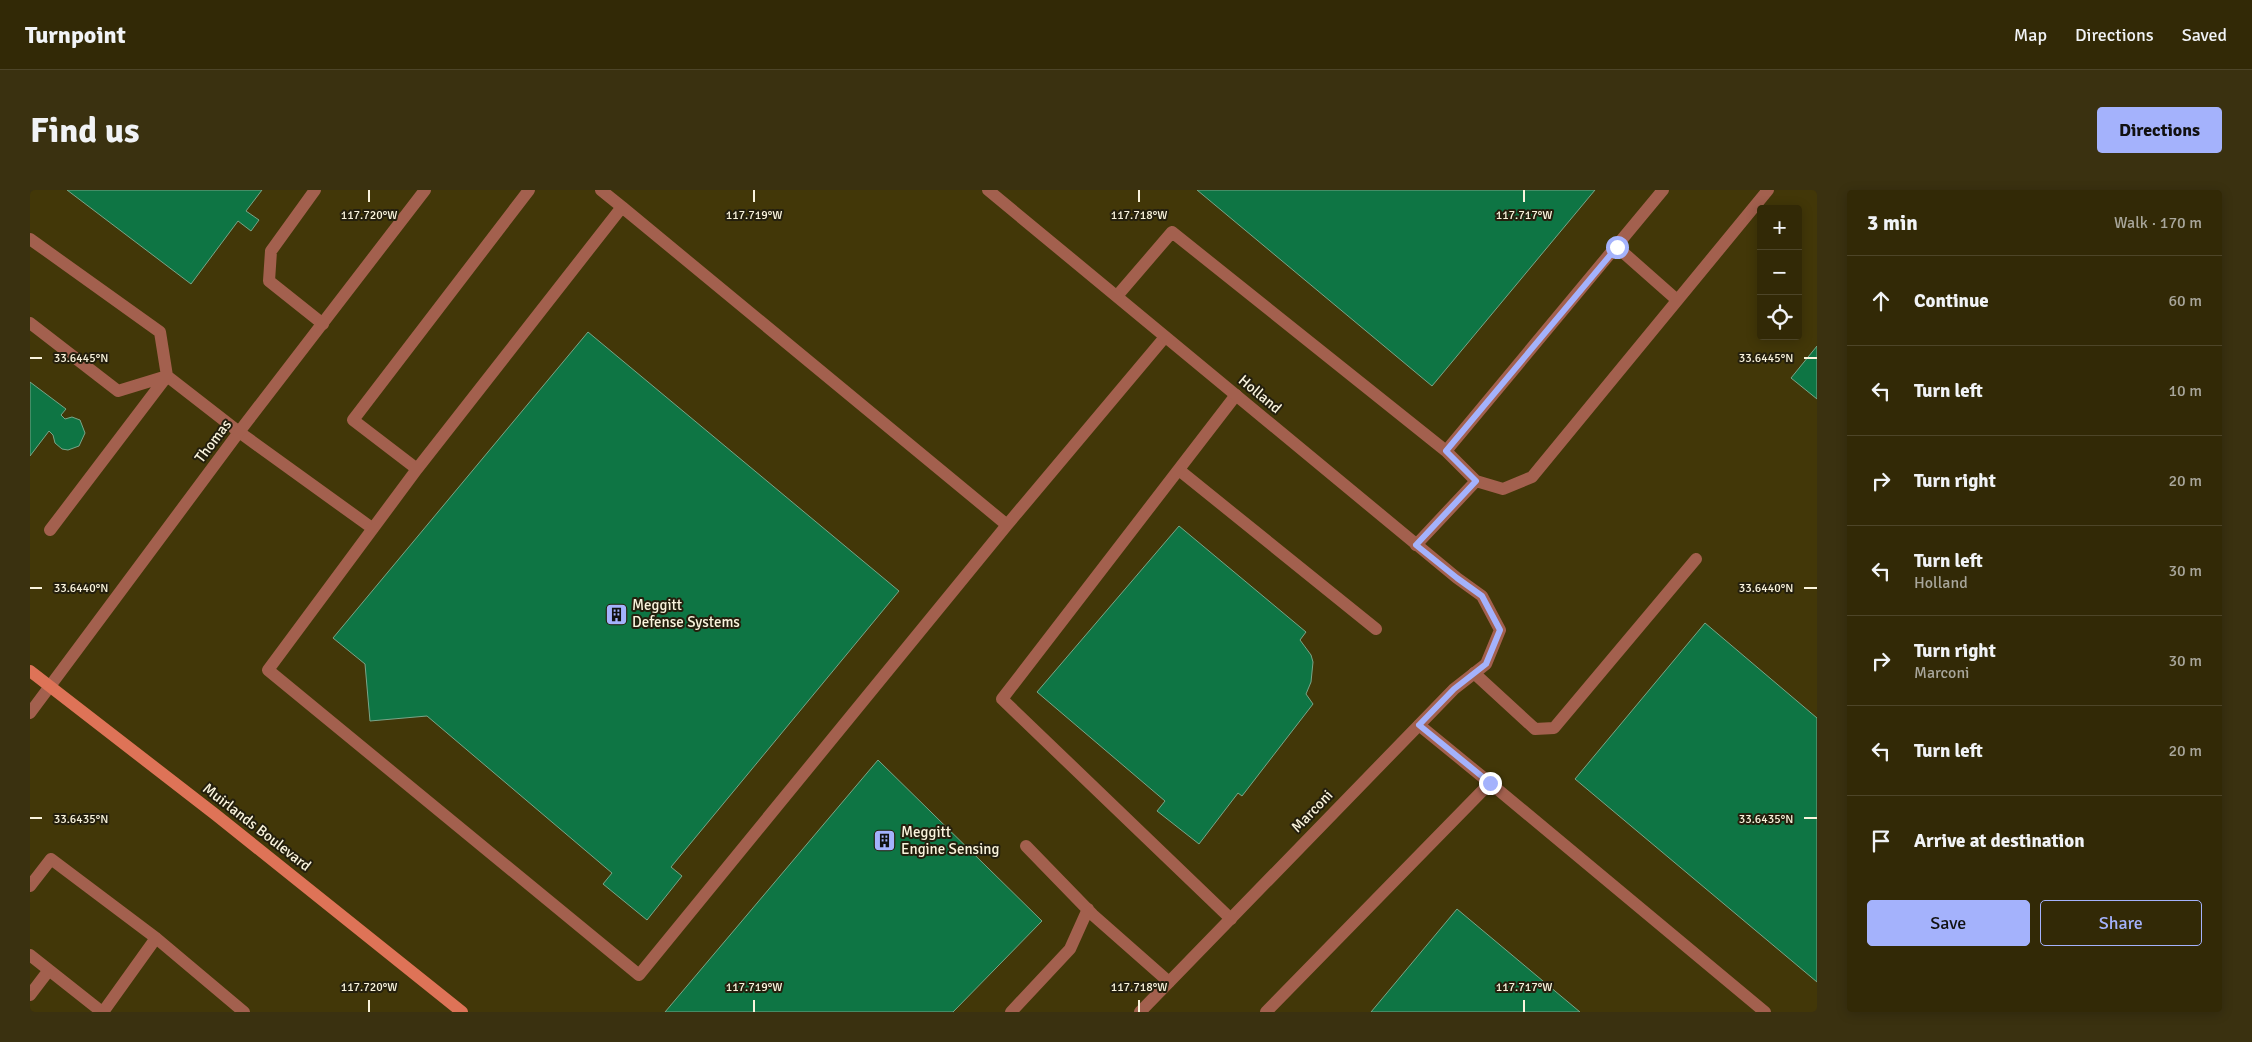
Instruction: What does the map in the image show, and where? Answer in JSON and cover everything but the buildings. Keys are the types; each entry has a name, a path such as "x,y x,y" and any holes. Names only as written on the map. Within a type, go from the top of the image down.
{"main road":[{"name":"Muirlands Boulevard","path":"30,671 224,821 462,1012"}],"street":[{"path":"314,190 271,251 269,281 323,324"},
{"name":"Thomas","path":"30,713 240,432 425,190"},
{"path":"417,469 353,420 529,190"},
{"path":"601,190 1007,525"},
{"name":"Holland","path":"988,190 1416,545 1482,596 1500,630"},
{"path":"1446,451 1663,190"},
{"path":"1117,296 1172,232 1446,451 1476,481 1503,490 1532,476 1768,190"},
{"path":"622,207 417,469 268,670 638,975 1007,525 1166,337"},
{"path":"30,239 160,332 167,376 240,432 372,528"},
{"path":"1617,247 1677,300"},
{"path":"30,324 118,391 167,376"},
{"path":"50,530 167,376"},
{"path":"1231,919 1002,700 1236,396"},
{"path":"1179,470 1376,628"},
{"path":"1416,545 1476,481"},
{"path":"1474,673 1535,729 1554,728 1696,559"},
{"name":"Marconi","path":"1140,1012 1454,689 1486,664 1500,630"},
{"path":"1419,725 1765,1012"},
{"path":"1266,1012 1490,783"},
{"path":"1026,846 1088,910 1169,982"},
{"path":"30,886 51,859 156,938 244,1012"},
{"path":"1011,1012 1070,949 1088,910"},
{"path":"30,955 102,1012 156,938"},
{"path":"30,995 49,970"}],"place":[{"name":"Meggitt Defense Systems","path":"616,614"},
{"name":"Meggitt Engine Sensing","path":"885,841"}],"route":[{"path":"1490,783 1419,725 1454,689 1486,664 1500,630 1482,596 1416,545 1476,481 1446,451 1617,247"}]}
